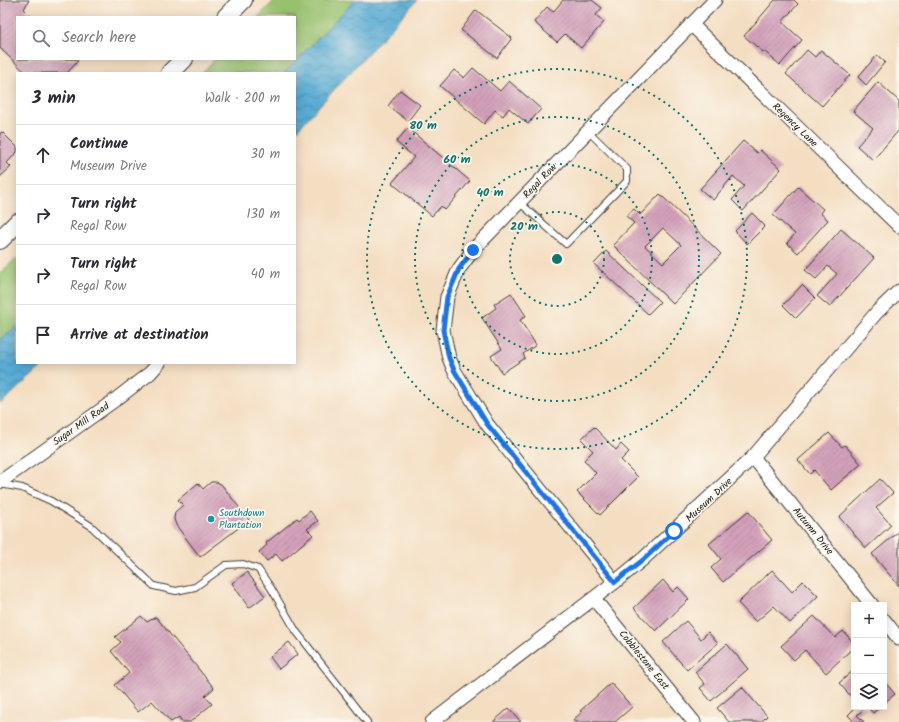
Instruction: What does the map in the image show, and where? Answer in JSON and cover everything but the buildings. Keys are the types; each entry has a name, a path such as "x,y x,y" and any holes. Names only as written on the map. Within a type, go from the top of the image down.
{"main road":[{"path":"227,16 242,0"},
{"path":"171,72 183,60"},
{"path":"0,240 16,224"}],"street":[{"name":"Regal Row","path":"615,582 487,424 454,370 449,358 443,330 447,297 459,269 473,250 715,0"},
{"name":"Regency Lane","path":"691,24 899,226"},
{"name":"Museum Drive","path":"438,720 643,560 753,457 877,312 899,291"},
{"name":"Sugar Mill Road","path":"0,483 116,400 150,373 158,364"},
{"name":"Autumn Drive","path":"753,457 870,602"},
{"name":"Cobblestone East","path":"594,599 694,722"},
{"path":"887,624 899,639"}],"lane":[{"path":"519,202 566,244 627,181 628,169 588,131"},
{"path":"0,483 22,488 51,501 91,526 154,586 176,591 195,587 226,565 243,564 258,569 296,631 367,722"}],"green space":[{"path":"275,0 368,0 296,72 203,72 214,60 296,60 296,16 259,16"},
{"path":"16,259 16,335 0,348 0,273"}],"water":[{"path":"355,0 417,0 296,131 296,72 285,72"},
{"path":"16,327 16,364 45,364 0,404 0,340"}],"place":[{"name":"Southdown Plantation","path":"211,519"}],"route":[{"path":"473,250 459,269 447,297 443,330 449,358 454,370 487,424 615,582 643,560 674,531"}]}
